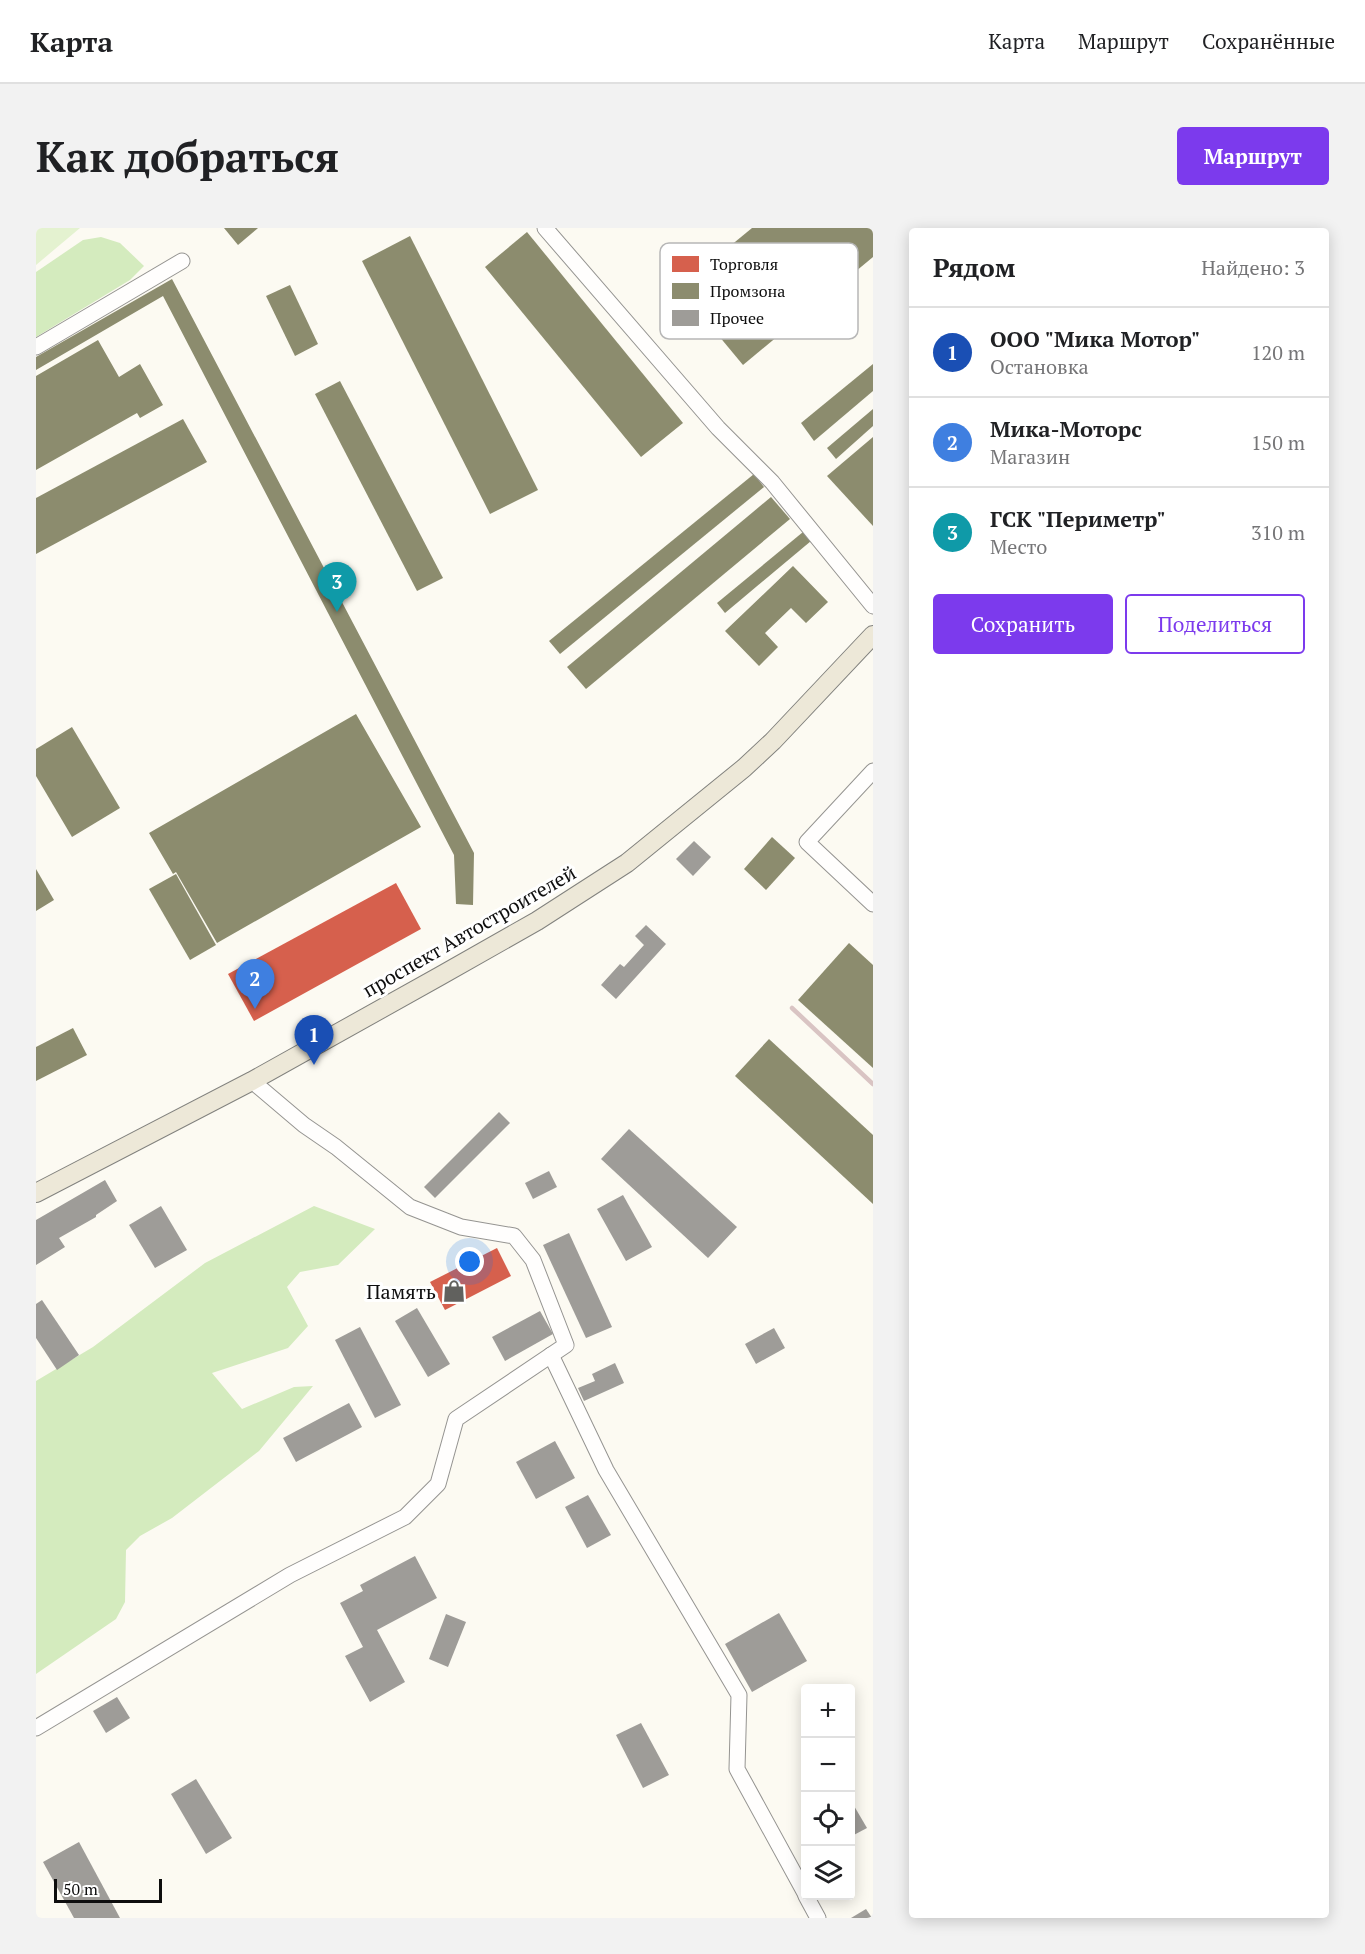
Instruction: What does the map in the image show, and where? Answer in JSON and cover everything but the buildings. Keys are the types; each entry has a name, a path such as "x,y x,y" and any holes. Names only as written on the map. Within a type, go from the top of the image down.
{"main road":[{"name":"проспект Автостроителей","path":"36,1193 252,1081 537,921 627,863 744,768 773,741 873,635"}],"lane":[{"path":"545,228 718,428 772,482 873,606"},
{"path":"36,347 182,261"},
{"path":"873,771 807,842 873,904"},
{"path":"36,1728 290,1575 405,1517 438,1484 456,1419 566,1345 533,1260 514,1236 461,1227 410,1207 336,1147 304,1125 252,1081"},
{"path":"551,1355 606,1470 739,1695 736,1769 801,1886"},
{"path":"809,1900 818,1918"}],"green space":[{"path":"36,228 80,228 36,265"},
{"path":"101,237 120,243 144,266 130,280 36,337 36,272 83,240"},
{"path":"314,1206 375,1229 338,1265 300,1272 287,1287 308,1326 288,1348 212,1373 242,1409 294,1387 313,1386 259,1451 172,1518 140,1536 126,1550 125,1602 116,1619 36,1674 36,1381 93,1347 205,1263"}],"railway":[{"path":"792,1008 873,1084"}],"place":[{"name":"ГСК \"Периметр\"","path":"337,612"},
{"name":"Мика-Моторс","path":"255,1009"},
{"name":"ООО \"Мика Мотор\"","path":"314,1065"},
{"name":"Память","path":"454,1291"}]}
